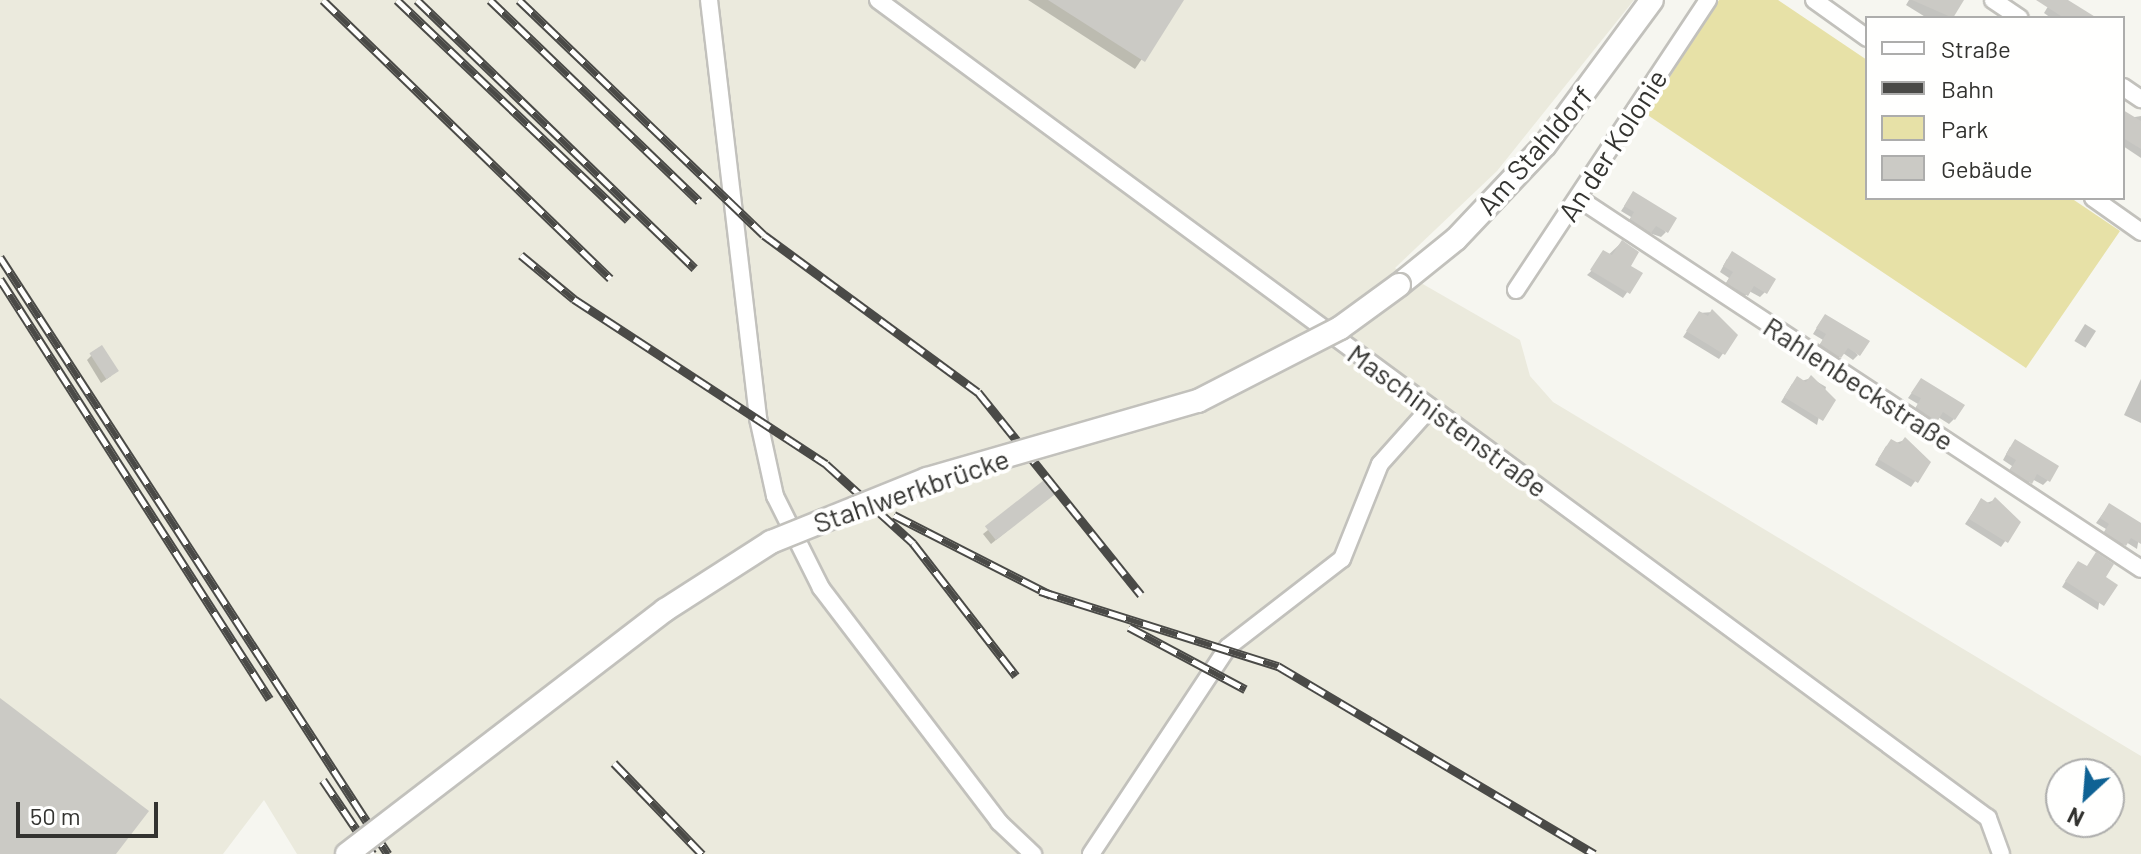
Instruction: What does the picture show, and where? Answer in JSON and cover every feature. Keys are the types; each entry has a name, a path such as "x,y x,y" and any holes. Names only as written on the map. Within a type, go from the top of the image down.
{"main road":[{"name":"Am Stahldorf","path":"1399,285 1456,239 1545,145 1652,0"},
{"name":"Stahlwerkbrücke","path":"347,854 665,610 771,542 927,479 1198,401 1328,335 1399,285"}],"street":[{"path":"709,0 758,418 775,496 821,588 999,822 1033,854"},
{"name":"Maschinistenstraße","path":"878,0 1988,818 2001,854"},
{"name":"An der Kolonie","path":"1516,290 1708,0"},
{"path":"1814,0 1865,37"},
{"path":"1993,0 2017,16"},
{"name":"Rahlenbeckstraße","path":"1578,198 2141,569"},
{"path":"2096,200 2141,232"},
{"path":"1091,854 1228,647 1342,559 1380,464 1431,407"}],"shaded area":[{"path":"0,0 1634,0 1497,171 1395,268 1520,340 1530,376 1553,402 2141,756 2141,854 297,854 264,800 223,854 0,854"}],"green space":[{"path":"1719,0 1778,0 1865,59 1865,200 2074,200 2120,231 2026,368 1646,114"}],"building":[{"path":"1048,0 1184,0 1145,62"},
{"path":"1912,0 1964,0 1954,16"},
{"path":"2036,0 2068,0 2094,16 2061,16"},
{"path":"2125,111 2141,121 2141,149 2125,139"},
{"path":"1633,191 1677,218 1668,233 1656,226 1651,233 1630,219 1634,212 1624,206"},
{"path":"1622,240 1639,252 1631,266 1643,273 1630,294 1590,270 1603,250 1612,255"},
{"path":"1732,251 1776,279 1767,294 1754,286 1748,296 1726,283 1733,272 1723,266"},
{"path":"1712,309 1738,335 1725,355 1686,331 1699,311 1708,316"},
{"path":"1825,314 1870,341 1860,356 1848,348 1841,358 1820,344 1826,334 1816,328"},
{"path":"102,345 119,371 106,379 89,353"},
{"path":"1811,375 1836,400 1823,421 1784,397 1797,376 1806,382"},
{"path":"1921,378 1965,405 1955,420 1943,412 1937,422 1916,407 1921,398 1911,393"},
{"path":"1905,437 1931,462 1918,483 1878,459 1891,439 1900,444"},
{"path":"2015,439 2059,466 2050,482 2037,474 2032,484 2010,470 2016,460 2006,454"},
{"path":"1044,480 1055,494 996,540 985,526"},
{"path":"1995,497 2021,522 2008,543 1969,519 1981,498 1990,504"},
{"path":"2109,503 2141,523 2141,544 2131,538 2126,546 2104,532 2109,524 2100,518"},
{"path":"2096,552 2114,564 2106,577 2118,585 2104,606 2065,581 2078,561 2087,566"},
{"path":"0,698 149,811 116,854 0,854"}],"railway":[{"path":"323,0 610,278"},
{"path":"397,0 628,220"},
{"path":"417,0 695,268"},
{"path":"490,0 699,201"},
{"path":"519,0 764,235 978,392 1141,595"},
{"path":"521,255 574,299 826,464 913,543 1016,676"},
{"path":"0,257 388,854"},
{"path":"0,279 270,699"},
{"path":"894,515 1051,595"},
{"path":"1040,591 1278,666 1594,854"},
{"path":"1129,627 1245,689"},
{"path":"614,763 702,854"},
{"path":"323,780 373,854"}]}
